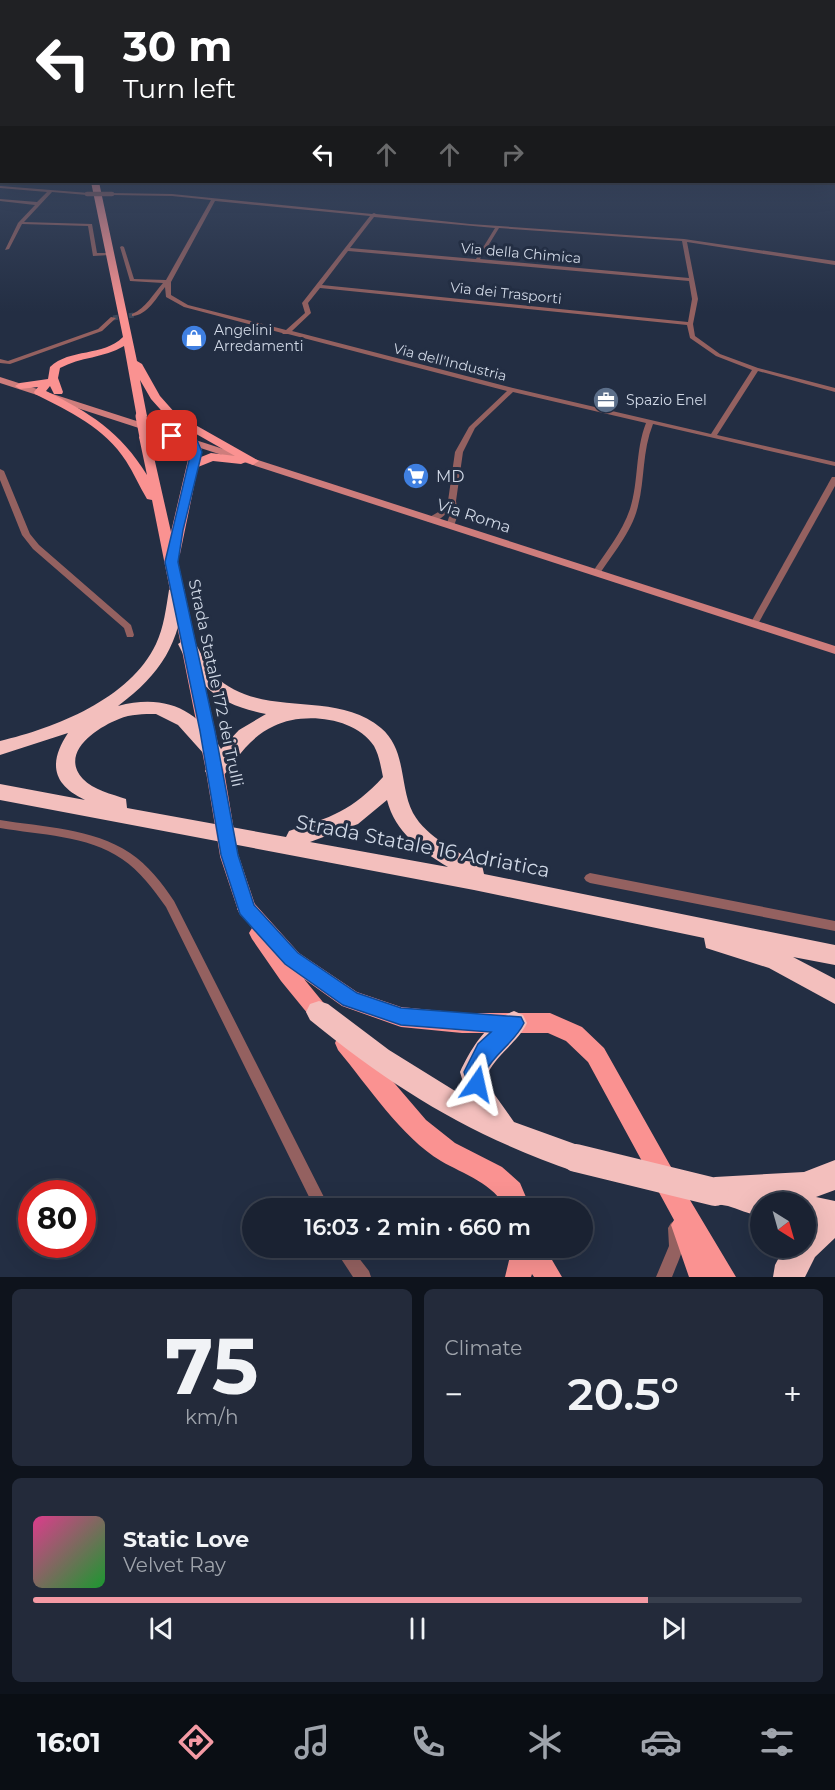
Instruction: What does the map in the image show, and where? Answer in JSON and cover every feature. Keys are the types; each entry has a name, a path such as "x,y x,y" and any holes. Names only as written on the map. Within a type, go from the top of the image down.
{"highway":[{"path":"0,748 55,732 93,714 136,680 161,652 171,628 177,590"},
{"path":"187,644 206,678 229,698 262,709 332,715 356,722 375,734 387,750 392,780 403,815 425,840 474,871"},
{"path":"118,805 76,785 67,770 65,754 75,736 99,719 125,710 152,707 175,713 211,750"},
{"path":"215,771 236,743 260,724 281,716 311,713"},
{"path":"297,837 342,824 371,806 392,780"},
{"name":"Strada Statale 16 Adriatica","path":"0,782 474,871 835,944"},
{"name":"Strada Statale 16 Adriatica","path":"0,792 436,873 835,955"},
{"path":"436,873 728,945 781,961 804,971 835,993"},
{"path":"320,1012 381,1062 446,1104 540,1147 633,1174 750,1199"},
{"path":"506,1132 480,1096 474,1072 485,1051 514,1023"},
{"path":"715,1192 804,1187 835,1176"},
{"path":"816,1213 835,1218"},
{"path":"816,1233 835,1218"},
{"path":"789,1277 791,1265 796,1258"}],"main road":[{"name":"Strada Statale 172 dei Trulli","path":"97,193 128,337 145,437 187,644 211,750 229,855 247,909 263,941 418,1128 447,1151 493,1176 511,1192 514,1198"},
{"path":"47,384 53,371 63,362 104,352 122,345 128,337"},
{"path":"130,349 155,397 172,416 253,461"},
{"path":"104,352 124,356 134,369"},
{"path":"47,384 95,420 126,449 144,479 163,523"},
{"path":"20,386 47,384 68,401"},
{"path":"171,562 194,465 196,452 193,442"},
{"path":"194,465 211,458 222,457 253,461"},
{"path":"247,909 292,959 350,999 401,1017 462,1023 550,1023 574,1034 596,1055 675,1199 723,1277"},
{"path":"675,1199 702,1277"},
{"path":"518,1277 524,1258"},
{"path":"535,1258 549,1277"}],"street":[{"path":"7,249 20,223 50,193"},
{"path":"70,193 172,195 498,227 684,240 835,262"},
{"path":"0,199 39,204"},
{"path":"134,315 143,311 168,282 213,200"},
{"path":"285,333 308,313 305,303 374,214"},
{"path":"20,223 90,225 95,255 110,254"},
{"path":"477,261 498,227"},
{"path":"684,240 695,299 690,324 693,337 718,356 756,369 835,390"},
{"path":"122,247 132,279 168,282"},
{"name":"Via della Chimica","path":"348,249 691,280"},
{"path":"154,296 168,296 168,282"},
{"name":"Via dei Trasporti","path":"319,286 690,324"},
{"name":"Via dell'Industria","path":"168,296 186,306 285,333 512,390 835,464"},
{"path":"0,361 8,363 100,330 113,318"},
{"path":"713,436 756,369"},
{"path":"0,380 20,386"},
{"name":"Via Roma","path":"47,384 68,401 835,650"},
{"path":"450,526 454,514 452,501 459,452 472,427 512,390"},
{"path":"596,573 628,525 634,507 643,438 650,422"},
{"path":"0,471 26,535 36,547 128,627 130,635"},
{"path":"754,624 835,480"},
{"path":"431,520 443,513 452,501"},
{"path":"0,825 86,840 118,851 143,870 158,887 170,904 317,1198"},
{"path":"590,878 835,926"},
{"path":"664,1277 677,1246 675,1199"},
{"path":"349,1258 363,1277"}],"tunnel":[{"path":"113,318 134,315"}],"place":[{"name":"Angelini Arredamenti","path":"194,338"},
{"name":"Spazio Enel","path":"606,400"},
{"name":"MD","path":"416,476"}],"route":[{"path":"172,436 193,442 196,452 171,562 187,644 208,731 229,855 247,909 292,959 350,999 401,1017 462,1023 514,1023 485,1051 474,1072 477,1084"}]}
